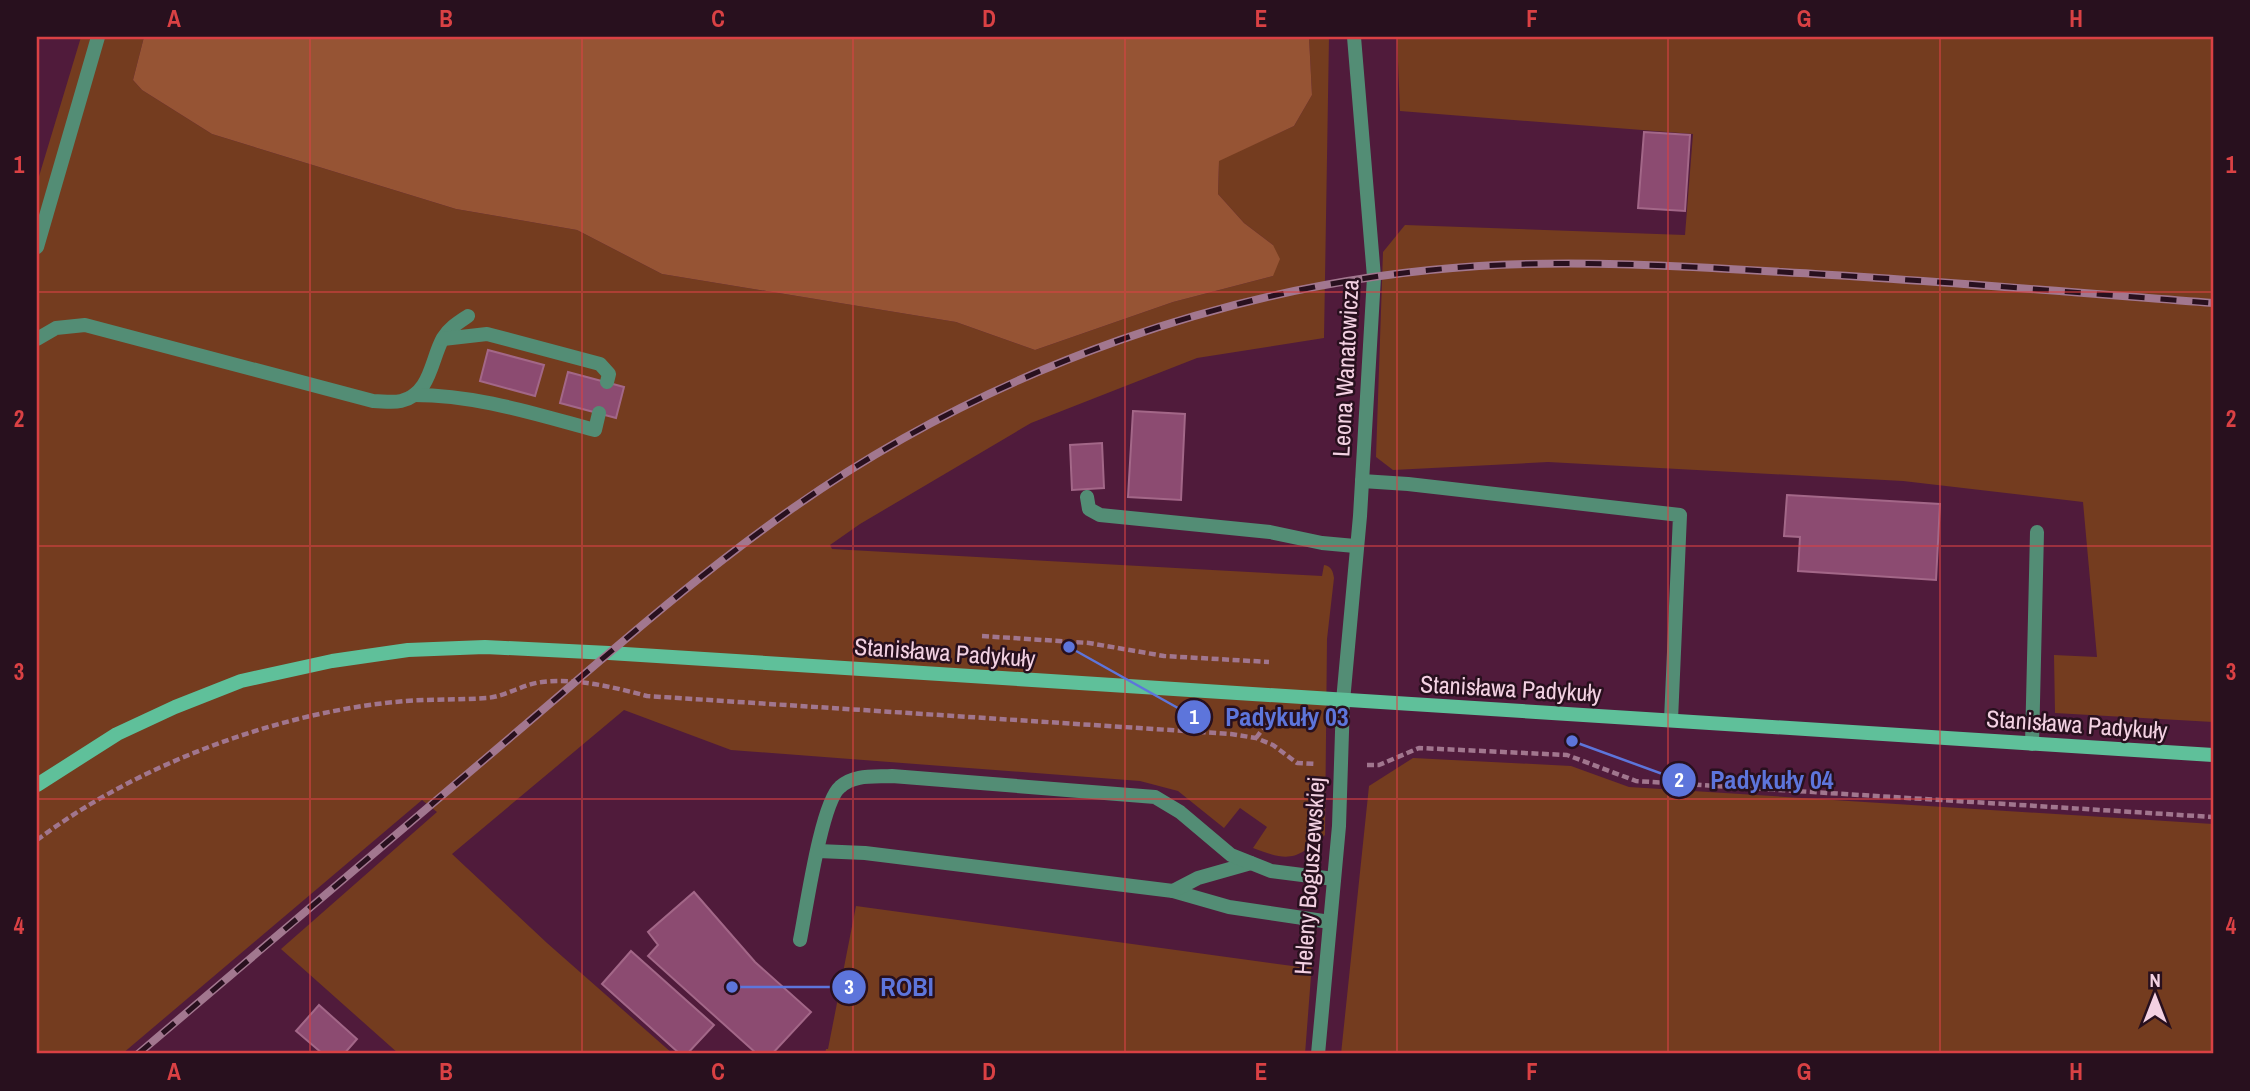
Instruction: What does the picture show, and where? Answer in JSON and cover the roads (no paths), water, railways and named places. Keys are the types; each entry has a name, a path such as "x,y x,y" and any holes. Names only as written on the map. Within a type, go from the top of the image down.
{"street":[{"path":"37,247 98,37"},
{"name":"Leona Wanatowicza","path":"1342,701 1362,481 1374,277 1354,37"},
{"path":"37,339 56,328 85,325 373,401 401,401 414,395 428,379 443,339 453,326 468,316"},
{"path":"443,339 487,334 550,350 600,364 609,374 607,382"},
{"path":"414,395 477,399 595,430 599,413"},
{"path":"1362,481 1422,485 1680,515 1671,720"},
{"path":"1087,497 1089,509 1100,515 1270,532 1322,543 1355,546"},
{"path":"2032,744 2037,532"},
{"name":"Stanisława Padykuły","path":"37,785 117,734 241,681 332,661 408,650 485,648 571,651 2213,755"},
{"name":"Heleny Boguszewskiej","path":"1318,1054 1339,826 1342,701"},
{"path":"800,940 827,811 839,788 859,777 892,776 1155,797 1180,812 1231,855 1271,871 1334,879"},
{"path":"818,851 865,853 1173,891 1229,907 1330,922"},
{"path":"1173,891 1198,878 1251,863"}],"railway":[{"path":"138,1054 650,619 756,534 870,458 950,413 1033,374 1120,340 1208,312 1297,290 1388,275 1517,264 1630,264 1744,270 2213,303"}],"place":[{"name":"Padykuły 03","path":"1069,647"},
{"name":"Padykuły 04","path":"1572,741"},
{"name":"ROBI","path":"732,987"}]}
